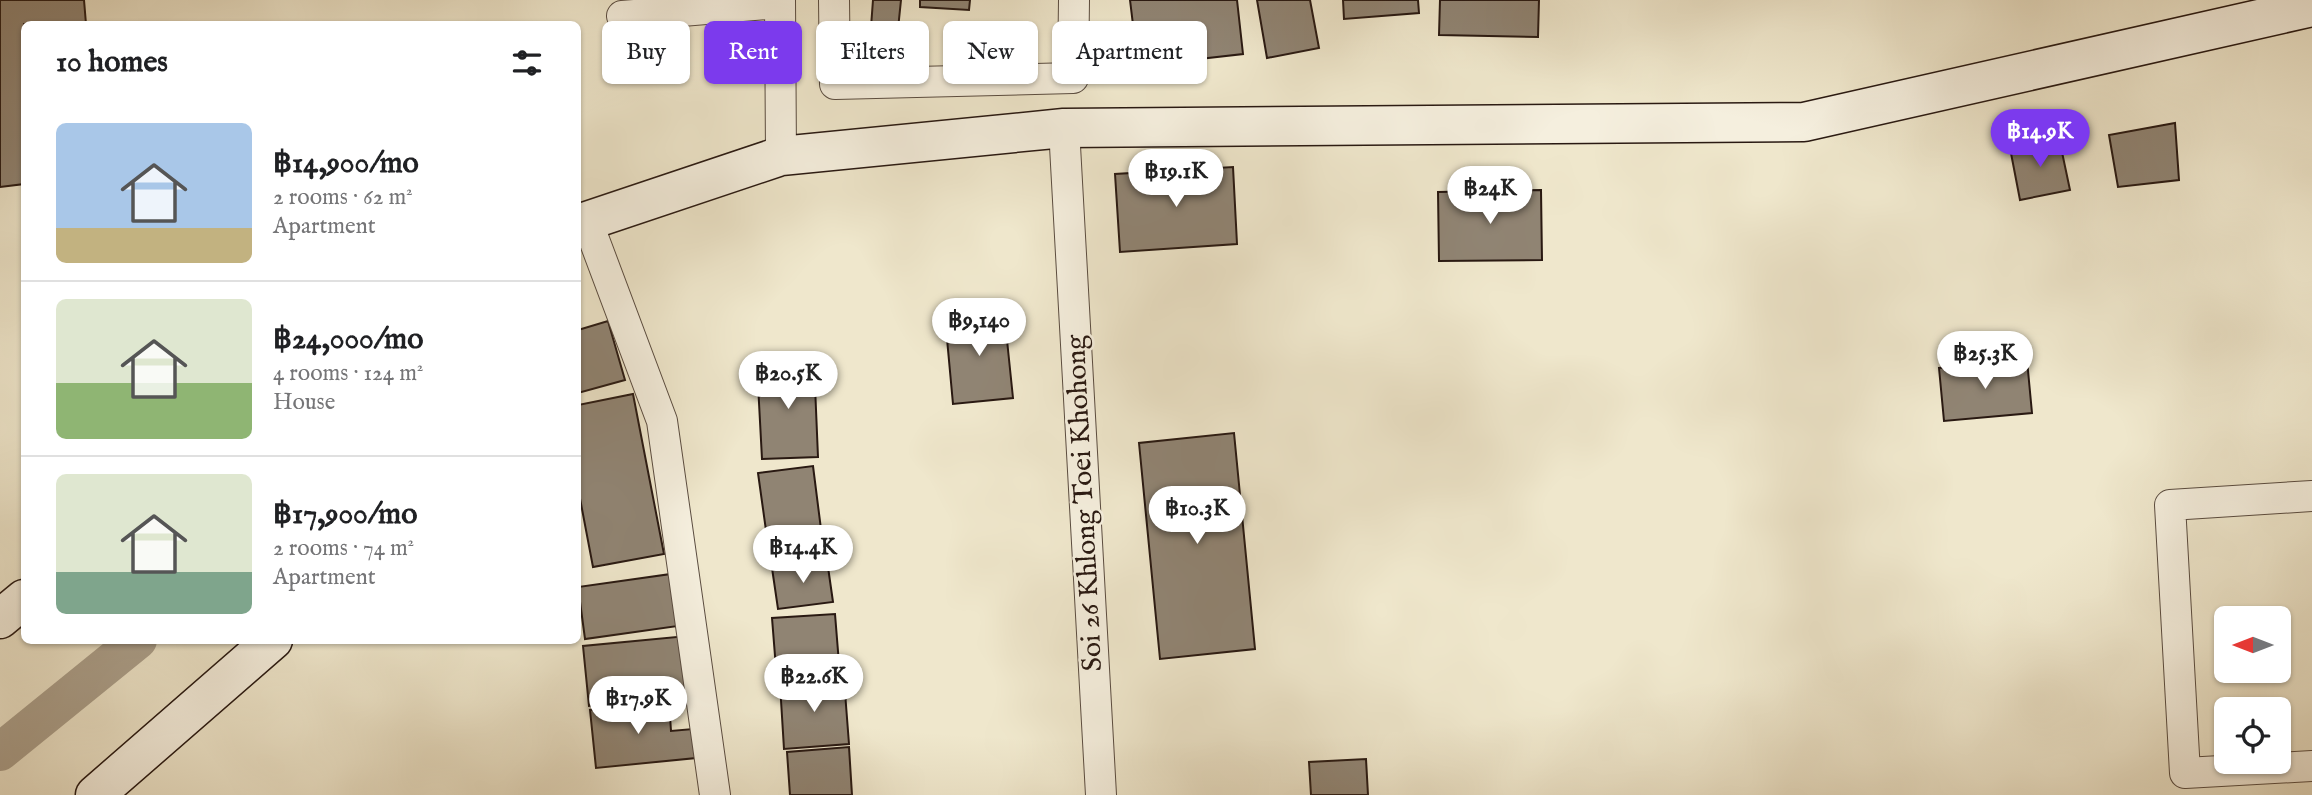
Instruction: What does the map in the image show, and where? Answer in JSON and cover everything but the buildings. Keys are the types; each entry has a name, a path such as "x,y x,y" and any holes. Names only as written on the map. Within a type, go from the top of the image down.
{"street":[{"path":"834,0 835,84 1073,78 1074,0"},
{"path":"622,16 780,2 781,156"},
{"path":"715,795 662,421 582,225 781,156 1064,128 1804,122 2312,7"},
{"name":"Soi 26 Khlong Toei Khohong","path":"1064,128 1101,795"},
{"path":"2312,496 2170,505 2185,773 2312,766"},
{"path":"0,619 21,602"},
{"path":"95,795 268,644"}],"waterway":[{"path":"0,752 133,644"}]}
